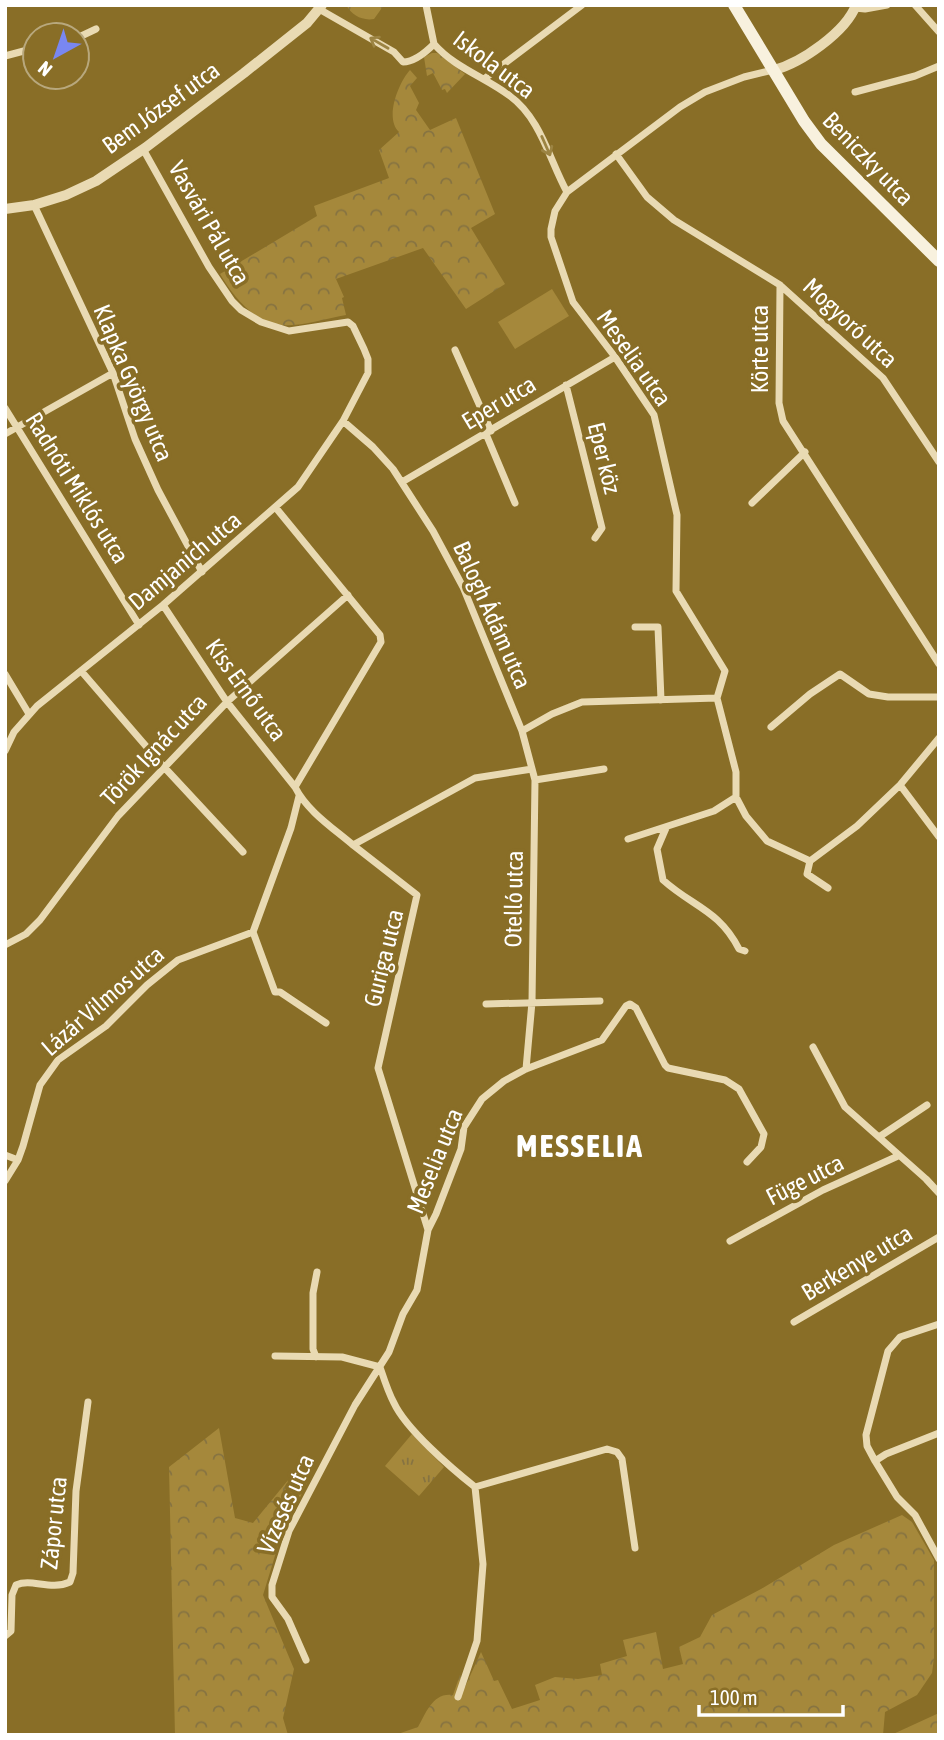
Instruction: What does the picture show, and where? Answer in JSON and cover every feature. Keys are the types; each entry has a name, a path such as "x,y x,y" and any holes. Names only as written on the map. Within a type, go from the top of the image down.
{"main road":[{"name":"Beniczky utca","path":"734,5 804,121 821,144 939,261"}],"street":[{"path":"321,7 394,52 403,62 407,62 420,56 434,44 426,5"},
{"path":"484,79 582,5"},
{"path":"567,192 698,96 744,77 786,66 836,34 848,21 855,7 865,9 887,5"},
{"path":"915,5 939,32"},
{"name":"Bem József utca","path":"5,209 34,205 66,195 96,181 143,149 263,58 321,7"},
{"path":"91,31 96,29"},
{"name":"Iskola utca","path":"434,44 470,72 511,96 533,119 567,192"},
{"path":"855,92 915,76 939,66"},
{"name":"Vasvári Pál utca","path":"143,149 209,267 232,302 255,319 289,331 350,323 368,359 366,378"},
{"name":"Körte utca","path":"616,154 647,197 674,220 780,285 779,403 783,421 939,664"},
{"name":"Meselia utca","path":"567,192 553,218 551,237 573,303 615,357 654,415 677,515 676,591 725,671 717,698 736,772 736,797"},
{"name":"Klapka György utca","path":"34,205 113,373 146,466 170,516 202,572"},
{"name":"Mogyoró utca","path":"780,285 883,378 939,462"},
{"path":"455,351 515,503"},
{"name":"Eper utca","path":"401,482 615,357"},
{"path":"5,434 113,373"},
{"name":"Damjanich utca","path":"5,751 14,732 29,714 163,605 298,487 343,421 366,378"},
{"name":"Eper köz","path":"566,385 602,528 595,538"},
{"name":"Radnóti Miklós utca","path":"5,408 139,625"},
{"name":"Balogh Ádám utca","path":"343,421 383,457 433,531 463,587 522,731"},
{"path":"752,503 805,452"},
{"path":"276,508 380,635 381,642 295,787"},
{"name":"Török Ignác utca","path":"5,946 26,934 40,920 118,816 227,702 348,595"},
{"name":"Kiss Ernő utca","path":"163,605 227,702 295,787 299,796"},
{"path":"635,627 658,627 661,700"},
{"path":"82,671 164,767 243,852"},
{"path":"5,674 29,714"},
{"path":"771,727 810,694 840,674 869,694 888,697 939,697"},
{"path":"522,731 552,714 582,702 717,698"},
{"name":"Otelló utca","path":"522,731 535,780 532,1002 526,1069"},
{"path":"828,888 807,874 810,861 857,825 900,785 939,738"},
{"path":"299,796 353,845 475,778 532,769"},
{"path":"535,780 604,769"},
{"path":"900,785 939,837"},
{"path":"299,796 291,828 253,932 275,992 280,992 326,1023"},
{"path":"628,839 714,811 736,797 746,816 767,841 810,861"},
{"path":"666,828 657,849 663,880 719,920 731,933 739,949 745,951"},
{"name":"Guriga utca","path":"353,845 418,895 378,1068 428,1230"},
{"name":"Lázár Vilmos utca","path":"5,1181 18,1160 40,1085 58,1060 106,1026 147,985 178,960 253,932"},
{"path":"486,1004 600,1001"},
{"name":"Meselia utca","path":"380,1367 393,1343 403,1314 418,1290 428,1230 461,1149 464,1127 482,1099 504,1081 526,1069 602,1040 626,1006 630,1004 636,1008 668,1068 725,1080 739,1089 764,1134 761,1147 747,1162"},
{"path":"813,1047 845,1107 939,1193"},
{"path":"879,1137 927,1104"},
{"path":"5,1155 18,1160"},
{"name":"Füge utca","path":"730,1241 823,1190 898,1156"},
{"name":"Berkenye utca","path":"794,1322 939,1237"},
{"path":"316,1357 313,1349 313,1293 317,1272"},
{"path":"939,1324 900,1337 888,1351 866,1435 867,1446 875,1461 897,1497 915,1515 939,1559"},
{"path":"275,1356 342,1357 380,1367 394,1405 402,1416 450,1467 475,1487 483,1564 477,1641 458,1697"},
{"name":"Vízesés utca","path":"306,1660 288,1619 272,1597 272,1585 289,1531 355,1405 380,1367"},
{"name":"Zápor utca","path":"5,1636 11,1631 12,1595 16,1585 21,1583 61,1586 69,1582 74,1573 76,1491 88,1402"},
{"path":"875,1461 939,1433"},
{"path":"475,1487 607,1449 617,1452 622,1459 635,1548"}],"green space":[{"path":"346,5 384,5 374,19 365,19 351,12"},
{"path":"437,53 465,74 447,93 445,89 442,90 433,73 427,76 424,57"},
{"path":"410,70 417,78 410,86 419,103 416,110 430,130 456,118 495,214 471,228 505,284 466,309 423,248 336,279 344,297 346,315 292,325 280,325 259,317 241,302 220,274 317,216 314,206 389,178 379,150 399,132 395,126 393,109 398,91"},
{"path":"552,289 569,316 515,349 498,322"},
{"path":"219,1428 235,1518 253,1523 289,1479 302,1473 309,1479 281,1536 263,1595 294,1669 283,1718 288,1735 175,1735 169,1467"},
{"path":"412,1434 444,1467 419,1496 385,1466"},
{"path":"902,1515 912,1522 934,1560 934,1658 932,1673 917,1695 885,1712 883,1735 395,1735 418,1727 435,1700 453,1695 460,1675 465,1687 481,1652 494,1681 498,1680 512,1709 540,1700 535,1685 555,1677 578,1679 602,1675 600,1664 627,1656 623,1640 656,1632 663,1669 683,1664 679,1647 700,1637 712,1615 834,1545"},
{"path":"939,1713 939,1735 891,1735"}],"district":[{"name":"MESSELIA","path":"580,1146"}]}
